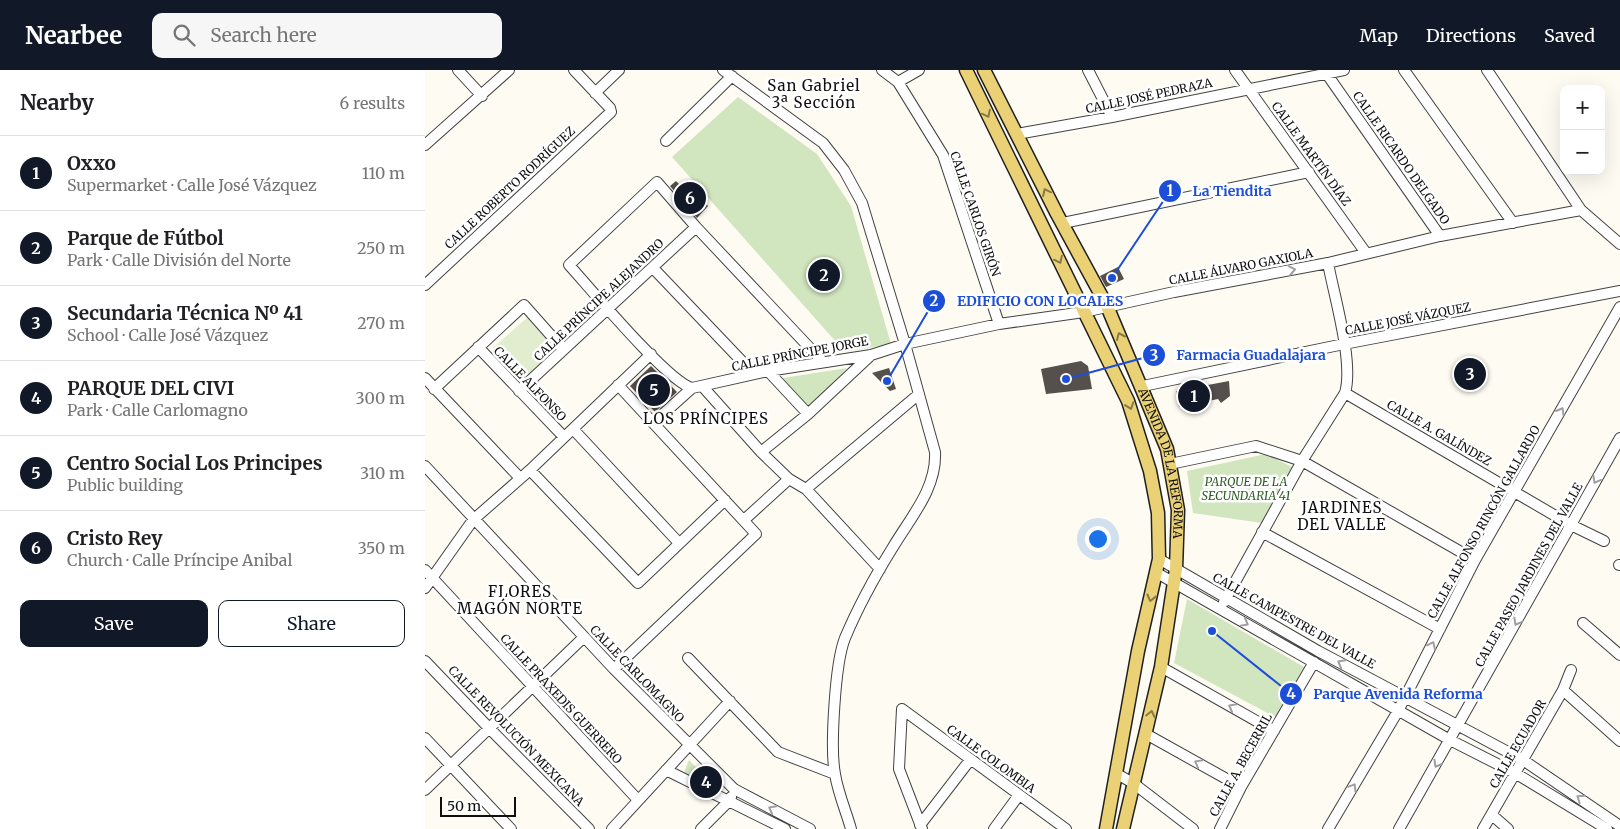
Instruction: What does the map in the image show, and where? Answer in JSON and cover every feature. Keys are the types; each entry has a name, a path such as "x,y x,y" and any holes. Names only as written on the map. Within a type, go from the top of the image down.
{"main road":[{"name":"AVENIDA DE LA REFORMA","path":"966,70 1128,400 1150,471 1157,513 1159,559 1138,651 1106,829"},
{"name":"AVENIDA DE LA REFORMA","path":"984,70 1107,306 1143,386 1167,449 1170,464 1178,510 1176,569 1161,667 1123,829"}],"street":[{"path":"458,70 482,96"},
{"path":"425,145 509,70"},
{"path":"574,70 595,93 619,70"},
{"name":"CALLE CARLOS GIRÓN","path":"882,70 897,82 943,155 999,324"},
{"path":"897,82 919,70"},
{"path":"1088,70 1112,117"},
{"name":"CALLE MARTÍN DÍAZ","path":"1235,70 1366,253"},
{"name":"CALLE JOSÉ PEDRAZA","path":"1017,134 1112,117 1325,72 1344,70"},
{"path":"1404,70 1513,223"},
{"path":"1487,70 1581,210 1620,244"},
{"name":"CALLE RICARDO DELGADO","path":"1325,72 1440,236"},
{"path":"666,141 728,73 823,143 844,170 862,203 905,344 935,452 935,466 931,484 880,569 845,640 838,680 832,745 835,774 851,829"},
{"name":"CALLE ROBERTO RODRÍGUEZ","path":"425,285 611,112 611,109 595,93"},
{"path":"1063,223 1309,172"},
{"path":"823,362 696,227 657,182 569,265 680,383 697,388 789,479 806,489 880,569"},
{"name":"CALLE ÁLVARO GAXIOLA","path":"905,344 999,324 1085,312 1107,306 1328,263 1440,236 1581,210"},
{"name":"CALLE PRÍNCIPE ALEJANDRO","path":"519,391 696,227"},
{"path":"1220,609 1302,461 1345,393 1349,382 1344,344 1328,263"},
{"path":"653,268 754,374"},
{"name":"CALLE JOSÉ VÁZQUEZ","path":"1143,386 1344,344 1620,292"},
{"path":"434,389 524,305 563,349"},
{"name":"CALLE ALFONSO RINCÓN GALLARDO","path":"1328,829 1406,698 1475,560 1620,307"},
{"name":"CALLE PRÍNCIPE JORGE","path":"653,423 697,388 768,371 871,355 905,344"},
{"name":"CALLE ALFONSO","path":"478,347 564,438"},
{"path":"425,588 428,574 473,520 530,470 651,354"},
{"path":"761,452 808,414 871,355"},
{"path":"768,371 808,414"},
{"path":"425,378 520,478"},
{"path":"614,669 756,534 618,385"},
{"name":"CALLE A. GALÍNDEZ","path":"1345,393 1571,525 1604,541"},
{"path":"806,489 919,394"},
{"path":"573,429 679,543"},
{"name":"CALLE PASEO JARDINES DEL VALLE","path":"1399,829 1620,438"},
{"path":"1170,464 1256,446 1302,461 1475,560"},
{"name":"CALLE CARLOMAGNO","path":"425,466 473,520 689,745 734,789 787,826"},
{"path":"530,470 638,584 725,500"},
{"path":"744,520 789,479"},
{"path":"1263,532 1440,629"},
{"name":"CALLE CAMPESTRE DEL VALLE","path":"1159,559 1406,698 1523,760 1620,826"},
{"name":"CALLE PRAXEDIS GUERRERO","path":"428,574 638,800"},
{"name":"CALLE CAMPESTRE DEL VALLE","path":"1157,574 1450,740 1515,773 1607,829"},
{"path":"1583,623 1620,656"},
{"path":"425,790 584,637"},
{"path":"688,658 778,752 835,774"},
{"name":"CALLE REVOLUCIÓN MEXICANA","path":"425,660 589,829"},
{"name":"CALLE A. BECERRIL","path":"1220,829 1241,787 1314,662"},
{"path":"1161,667 1274,730"},
{"name":"CALLE ECUADOR","path":"1483,829 1563,690 1571,670"},
{"path":"1563,690 1620,741"},
{"path":"612,829 730,701"},
{"name":"CALLE COLOMBIA","path":"921,827 899,769 902,709 969,760 1066,829"},
{"path":"1146,734 1241,787"},
{"path":"425,738 511,829"},
{"path":"921,827 969,760"},
{"name":"CALLE CARLOMAGNO","path":"666,770 729,802 787,826 810,829"},
{"path":"1117,774 1133,782 1193,829"},
{"path":"701,829 729,802 734,789"},
{"path":"994,829 1019,795"},
{"path":"1492,815 1508,829"}],"green space":[{"path":"738,97 817,154 851,206 891,344 845,352 672,157"},
{"path":"530,315 561,349 526,381 494,347"},
{"path":"847,368 809,408 783,378"},
{"name":"PARQUE DE LA SECUNDARIA 41","path":"1266,454 1294,468 1262,523 1193,513 1187,471"},
{"path":"1187,599 1304,667 1275,717 1174,663"},
{"path":"689,760 719,792 684,772"}],"building":[{"path":"676,181 685,190 690,185 708,206 697,218 670,186"},
{"path":"1118,267 1124,279 1106,287 1100,276"},
{"path":"1081,361 1088,366 1092,389 1046,394 1041,369"},
{"path":"651,366 677,392 655,412 630,386"},
{"path":"889,368 896,389 890,391 872,373"},
{"path":"1229,381 1230,396 1221,403 1218,399 1179,407 1176,391"}],"place":[{"name":"Cristo Rey","path":"690,198"},
{"name":"Parque de Fútbol","path":"824,275"},
{"name":"La Tiendita","path":"1112,278"},
{"name":"Secundaria Técnica Nº 41","path":"1470,374"},
{"name":"Farmacia Guadalajara","path":"1066,379"},
{"name":"EDIFICIO CON LOCALES","path":"887,381"},
{"name":"Centro Social Los Principes","path":"654,390"},
{"name":"Oxxo","path":"1194,396"},
{"name":"Parque Avenida Reforma","path":"1212,631"},
{"name":"PARQUE DEL CIVI","path":"706,782"}],"district":[{"name":"San Gabriel 3ª Sección","path":"814,94"},
{"name":"LOS PRÍNCIPES","path":"706,419"},
{"name":"JARDINES DEL VALLE","path":"1342,516"},
{"name":"FLORES MAGÓN NORTE","path":"520,600"}]}
